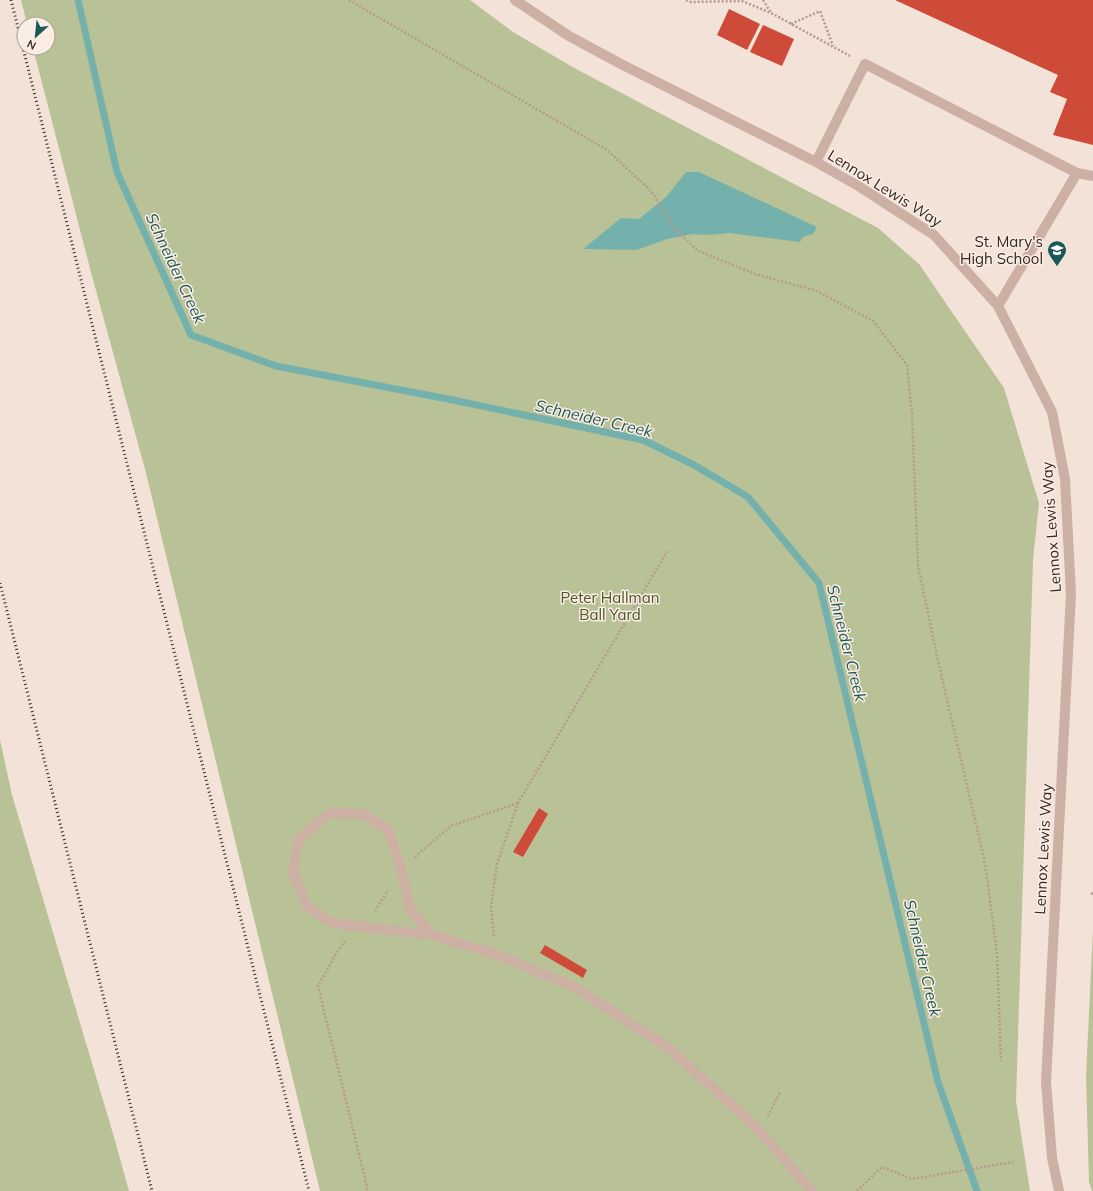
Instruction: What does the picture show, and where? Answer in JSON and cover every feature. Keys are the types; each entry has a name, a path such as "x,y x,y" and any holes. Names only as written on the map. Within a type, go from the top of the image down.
{"street":[{"name":"Lennox Lewis Way","path":"515,0 569,36 621,64 816,162 860,187 934,235 998,306 1052,412 1065,479 1071,594 1046,1082 1052,1158 1059,1191"},
{"path":"816,162 866,64 1077,173 1093,176"},
{"path":"998,306 1077,173"},
{"path":"432,935 410,909 401,868 388,830 362,814 330,813 298,840 293,873 307,906 332,923 432,935 495,954 575,987 670,1049 761,1132 812,1191"}],"path":[{"path":"350,0 607,150 647,187 654,195 673,228 698,251 755,274 817,291 873,321 907,365 912,414 918,565 938,661 985,863 997,953 1001,1061"},
{"path":"686,0 691,2 742,1 771,13 866,64"},
{"path":"763,0 771,13"},
{"path":"791,24 820,11 833,47"},
{"path":"495,954 491,907 497,864 518,803 668,550"},
{"path":"368,1191 318,986 337,952 356,926 374,913 401,868 451,826 518,803"},
{"path":"761,1132 780,1092"},
{"path":"857,1191 882,1168 912,1179 1012,1162"}],"green space":[{"name":"Peter Hallman Ball Yard","path":"21,0 470,0 513,32 576,69 878,228 919,264 1004,388 1039,503 1033,560 1016,1101 1030,1191 320,1191 146,473 92,276 35,56 56,56 56,16 25,16"},
{"path":"0,740 12,795 129,1191 0,1191"},
{"path":"1093,930 1092,1191 1089,1182 1086,1076"}],"water":[{"path":"686,172 699,172 817,227 813,234 803,237 800,242 729,233 709,235 693,234 667,239 637,250 583,249 621,218 639,219 666,197"}],"building":[{"path":"895,0 1093,0 1093,145 1053,135 1067,99 1050,92 1058,75"},
{"path":"729,9 760,24 747,50 717,35"},
{"path":"763,25 794,39 782,66 750,52"},
{"path":"539,808 548,814 523,857 513,852"},
{"path":"545,945 587,970 583,978 540,953"}],"waterway":[{"name":"Schneider Creek","path":"78,0 117,172 191,335 276,366 453,400 643,440 694,465 748,497 819,583 938,1082 977,1191"}],"railway":[{"path":"11,0 309,1191"},
{"path":"0,583 152,1191"}],"place":[{"name":"St. Mary's High School","path":"1057,267"}]}
